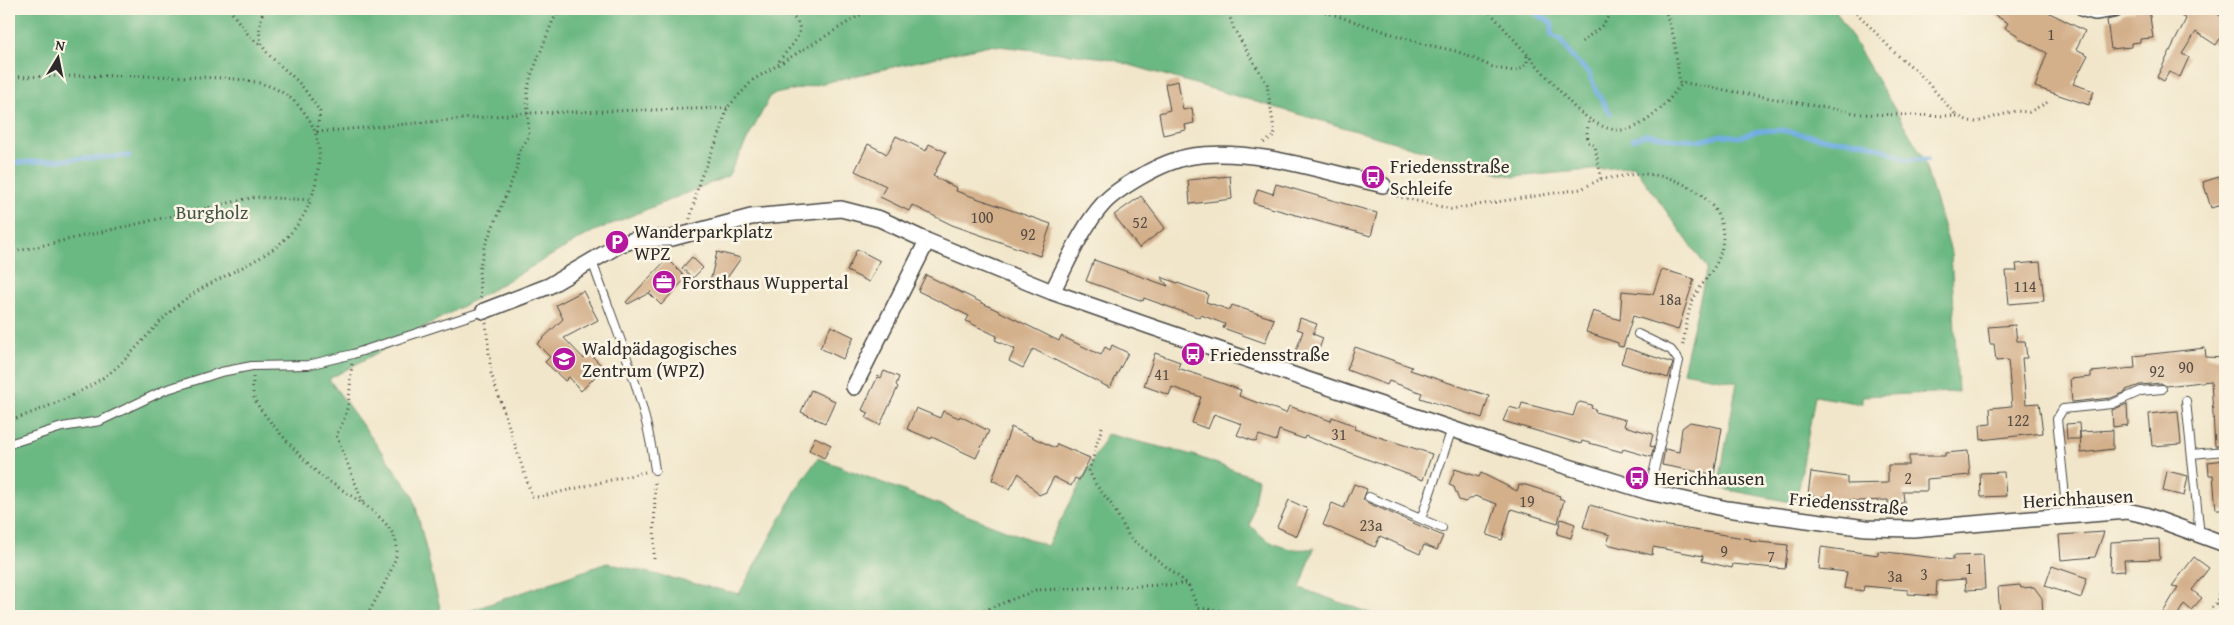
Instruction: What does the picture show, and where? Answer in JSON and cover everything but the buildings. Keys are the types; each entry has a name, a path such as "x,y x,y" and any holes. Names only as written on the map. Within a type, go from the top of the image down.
{"street":[{"path":"2089,10 2114,9"},
{"path":"1052,292 1084,229 1104,203 1129,183 1162,165 1191,156 1210,154 1247,156 1383,185"},
{"name":"Friedensstraße","path":"484,311 549,286 619,246 637,239 672,238 688,232 751,217 841,209 880,219 927,241 1052,292 1452,429 1649,492 1727,509 1866,528 1912,529 1957,526"},
{"path":"854,387 927,241"},
{"name":"Herichhausen","path":"1957,526 2127,511 2145,515 2200,537 2225,544"}],"lane":[{"path":"592,261 629,364 652,444 655,470"},
{"path":"9,444 62,427 100,421 165,390 221,372 252,366 308,365 353,354 484,311"},
{"path":"1638,334 1671,350 1679,361 1649,492"},
{"path":"2067,516 2058,419 2063,410 2112,404 2141,391 2162,389"},
{"path":"2186,401 2200,537"},
{"path":"1421,519 1452,429"},
{"path":"2192,454 2225,451"},
{"path":"1368,497 1442,528"}],"path":[{"path":"228,9 250,37 262,46"},
{"path":"264,9 260,25 262,46 267,55 295,78 320,111 317,132"},
{"path":"562,9 554,20 531,76 527,92 530,113 528,138 518,152 517,168 484,248 479,271 490,373 532,496 539,497 628,474 655,470 654,559"},
{"path":"777,63 798,38 799,24 795,16 780,9"},
{"path":"688,232 700,179 719,136 727,108 753,80 777,63 870,9"},
{"path":"1227,9 1234,29 1267,84 1270,94 1275,136 1256,146 1247,156"},
{"path":"1316,9 1423,44 1456,51 1495,68 1508,71 1523,68 1528,60 1526,53"},
{"path":"1488,9 1574,107 1589,120 1604,128 1619,132 1643,122 1660,109 1680,85 1685,82 1861,114 1958,116"},
{"path":"1582,42 1604,24 1612,9"},
{"path":"1665,9 1674,38 1680,85"},
{"path":"1853,9 1896,53 1918,72 1958,116 1968,121 1976,122 2015,111 2029,112 2050,101"},
{"path":"9,77 144,75 216,78 261,84 274,88 292,99 308,117 317,132 320,146 312,200 302,222 282,242 255,259 211,281 185,299 155,325 112,370 93,384 9,421"},
{"path":"317,132 530,113 727,108"},
{"path":"1589,120 1588,142 1595,146 1601,179"},
{"path":"1383,185 1391,195 1451,210 1581,189 1601,179 1644,174 1681,183 1702,194 1721,220 1722,246 1714,270 1694,297 1679,361"},
{"path":"9,253 255,197 312,200"},
{"path":"353,354 349,406 346,420 336,435 364,505"},
{"path":"252,366 255,399 282,435 319,474 364,505 393,531 397,550 385,582 367,616"},
{"path":"1102,427 1089,470 1096,485 1112,505 1130,538 1188,584 1198,608 1267,616"},
{"path":"2206,616 2217,602 2220,586 2225,574"},
{"path":"970,616 1036,590 1188,584"},
{"path":"2217,602 2225,606"}],"green space":[{"name":"Burgholz","path":"9,9 1835,9 1922,155 1951,252 1958,392 1862,396 1862,404 1815,396 1796,503 1718,488 1737,382 1683,372 1707,268 1634,166 1514,177 1106,58 989,45 771,95 728,176 592,232 481,296 329,379 413,495 442,616 9,616"},
{"path":"1107,434 1193,455 1258,479 1250,525 1257,532 1279,546 1295,549 1314,548 1300,588 1378,616 455,616 607,563 739,594 796,490 818,458 1047,546"}],"waterway":[{"path":"1532,9 1550,21 1552,24 1551,35 1560,39 1572,57 1589,73 1596,90 1610,114"},
{"path":"1633,139 1644,135 1652,135 1679,140 1700,141 1722,135 1740,137 1757,131 1780,130 1833,140 1864,142 1910,160 1927,159"},
{"path":"9,163 129,156"}],"place":[{"name":"Friedensstraße Schleife","path":"1373,177"},
{"name":"Wanderparkplatz WPZ","path":"617,242"},
{"name":"Forsthaus Wuppertal","path":"664,282"},
{"name":"Friedensstraße","path":"1193,354"},
{"name":"Waldpädagogisches Zentrum (WPZ)","path":"564,359"},
{"name":"Herichhausen","path":"1637,478"}]}
